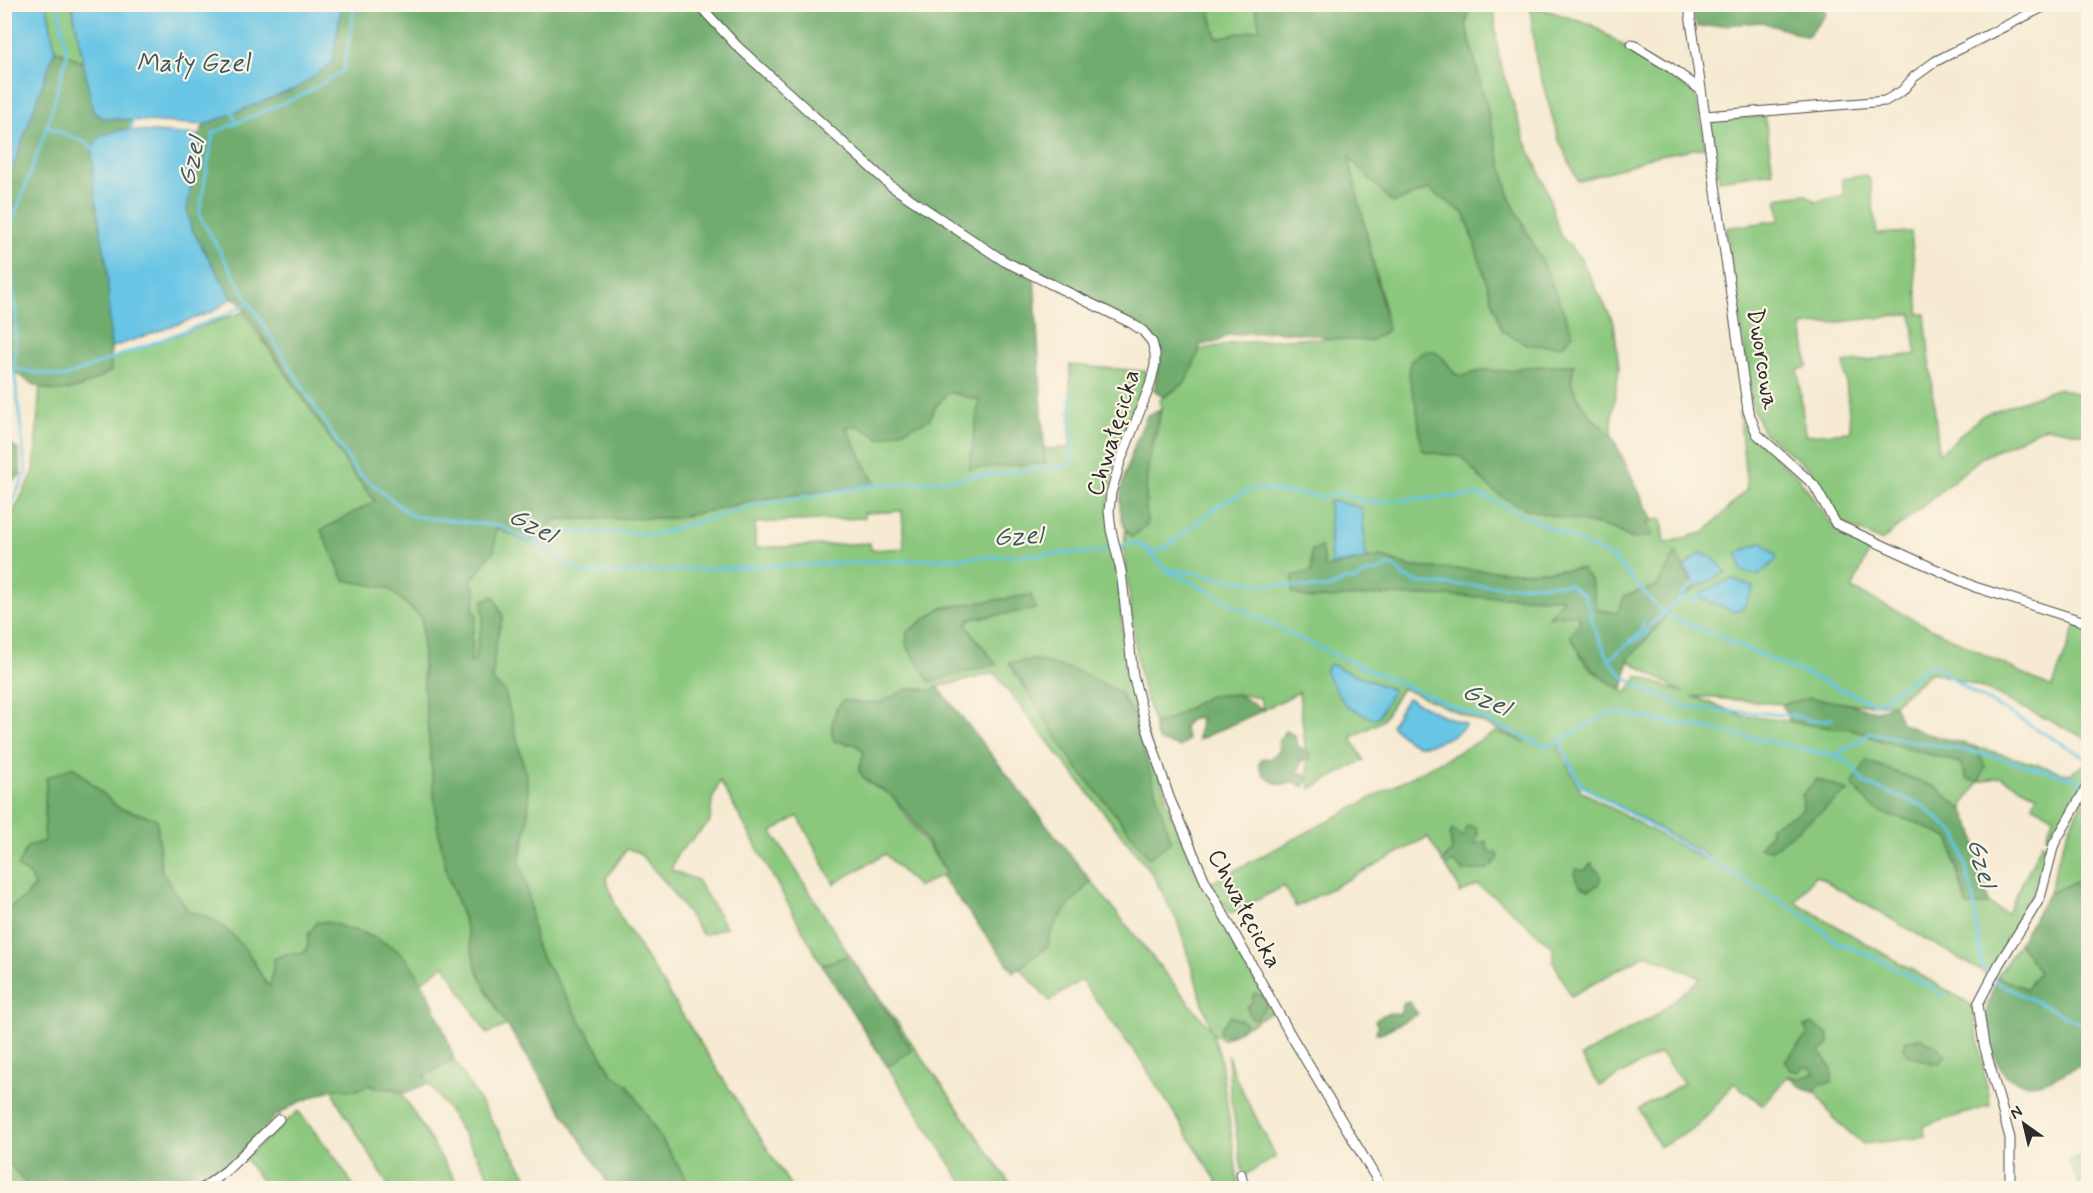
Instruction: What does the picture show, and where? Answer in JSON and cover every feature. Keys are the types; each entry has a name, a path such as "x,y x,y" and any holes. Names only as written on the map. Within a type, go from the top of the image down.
{"street":[{"name":"Chwałęcicka","path":"699,4 737,46 891,186 1004,261 1131,322 1148,336 1154,348 1155,365 1150,385 1125,447 1111,493 1109,511 1124,591 1133,675 1159,769 1180,826 1210,890 1382,1188"},
{"path":"1705,116 1885,101 1902,91 1914,76 1936,61 2049,4"},
{"name":"Dworcowa","path":"1690,14 1748,411 1757,434 1814,485 1836,524 1975,587 2088,622"},
{"path":"1632,44 1701,90"},
{"path":"2010,1188 2010,1138 1984,1045 1978,1004 1995,971 2040,898 2054,844 2087,787"},
{"path":"203,1188 227,1170 279,1119"},
{"path":"1241,1174 1244,1188"}],"green space":[{"path":"1208,4 1217,38 1260,29 1255,5 1470,5 1466,25 1510,199 1544,265 1573,334 1562,346 1529,345 1502,331 1465,214 1429,189 1393,203 1349,157 1388,330 1371,341 1329,339 1319,335 1274,331 1228,335 1217,342 1200,345 1198,355 1185,383 1163,397 1154,391 1159,356 1153,339 1034,274 1045,463 969,469 979,400 949,392 936,406 929,420 881,439 858,426 846,427 875,485 767,498 676,518 556,519 530,543 496,528 494,551 471,580 476,594 473,610 477,616 471,638 473,642 470,663 474,662 483,621 483,600 494,596 503,617 495,649 493,681 505,692 527,780 529,799 527,824 519,860 528,892 536,947 613,1075 628,1085 692,1188 611,1188 491,999 476,967 466,926 447,874 437,824 424,688 422,618 388,588 344,580 321,530 375,501 354,475 238,300 232,298 191,228 187,210 199,135 204,125 299,87 332,63 342,5"},
{"path":"47,5 72,5 84,63 55,49"},
{"path":"1208,5 1255,5 1260,29 1216,38"},
{"path":"1470,5 1495,5 1495,30 1499,59 1524,138 1547,190 1560,235 1580,258 1614,323 1619,369 1612,416 1612,436 1577,399 1571,384 1574,365 1525,367 1509,371 1485,370 1462,376 1455,374 1444,359 1424,351 1411,361 1409,376 1417,409 1422,450 1462,457 1571,518 1616,530 1632,539 1652,535 1646,521 1662,519 1665,543 1705,532 1747,489 1739,411 1754,434 1779,461 1798,477 1836,530 1871,547 1852,589 2052,688 2076,625 2088,631 2088,739 1978,686 1931,672 1894,704 1782,704 1692,696 1744,716 1850,728 1882,741 1960,763 1967,778 1978,781 1985,767 1976,747 2070,774 2086,763 2088,752 2088,779 2054,836 2046,835 2054,817 2032,805 2037,795 2001,777 1979,782 1963,804 1964,811 1935,787 1891,771 1886,814 1915,822 1950,839 1967,906 1989,904 2007,914 2042,843 2050,848 2037,895 1988,975 1815,875 1795,902 1972,1005 1990,1106 1924,1126 1925,1137 1863,1144 1833,1118 1817,1093 1804,1089 1788,1076 1763,1105 1734,1083 1698,1126 1659,1147 1639,1109 1684,1083 1660,1053 1600,1086 1581,1056 1656,1015 1701,978 1647,954 1571,996 1553,961 1553,948 1501,901 1477,885 1459,894 1460,889 1428,837 1296,907 1284,886 1230,914 1211,883 1496,732 1526,742 1402,688 1382,721 1351,738 1364,760 1310,789 1299,692 1264,710 1260,698 1237,694 1209,696 1168,720 1154,724 1142,685 1137,658 1124,554 1125,531 1132,537 1147,525 1147,472 1159,424 1160,400 1185,383 1199,350 1235,343 1301,338 1371,341 1385,311 1348,156 1429,189 1465,214 1503,331 1544,265 1510,199 1466,25","holes":["1329,502 1362,508 1366,559 1380,556 1411,567 1519,572 1581,569 1591,581 1598,610 1618,613 1625,596 1657,586 1676,554 1693,584 1624,658 1684,693 1638,676 1627,693 1600,676 1587,664 1579,652 1578,614 1550,616 1564,598 1370,595 1293,576 1312,571 1321,547 1325,568 1331,566","1559,744 1581,785 1709,856 1703,859 1581,791 1558,747"]},
{"path":"1530,5 1592,25 1695,93 1706,147 1649,157 1637,163 1578,181 1559,140 1536,60"},
{"path":"1691,5 1824,5 1826,14 1807,37 1762,22 1697,27"},
{"path":"55,49 84,63 93,111 102,118 133,120 131,131 121,130 101,230 110,299 111,371 81,387 57,391 34,384 6,366 4,349 4,190"},
{"path":"1765,117 1773,172 1719,180 1711,125 1719,118"},
{"path":"1867,175 1870,180 1877,234 1911,232 1919,314 1925,314 1939,454 1983,415 2059,388 2088,397 2088,435 2045,427 1981,458 1881,541 1844,524 1831,509 1809,469 1763,432 1750,401 1746,356 1726,228 1780,220 1777,198 1805,194 1816,202 1844,195 1842,179","holes":["1912,314 1916,354 1844,363 1851,432 1805,435 1798,370 1808,367 1802,326"]},
{"path":"243,312 375,502 344,580 389,588 422,618 423,673 437,824 447,874 465,924 476,967 491,999 507,1025 487,1034 445,965 421,982 414,970 365,933 353,930 308,935 308,946 304,953 286,954 274,959 271,988 250,956 231,934 207,917 189,912 161,870 157,819 119,808 74,767 46,778 44,842 28,873 35,886 25,897 5,911 4,531 34,471 40,383"},
{"path":"1424,351 1434,351 1444,359 1455,374 1462,376 1485,370 1509,371 1525,367 1574,365 1571,382 1581,403 1594,420 1612,436 1653,521 1646,522 1653,535 1631,538 1599,525 1525,508 1493,490 1462,457 1422,450 1409,367 1411,361"},
{"path":"1070,365 1154,372 1121,451 1115,460 1108,505 1120,582 1121,617 1127,666 1178,837 1181,836 1272,1012 1223,1040 1212,1033 1220,1056 1239,1188 1221,1188 1142,1062 1081,980 1050,1001 1019,967 1048,946 1058,919 1091,881 1211,1030 1178,923 1153,875 994,673 938,687 931,691 915,688 879,703 850,700 836,709 831,734 847,744 855,744 864,752 859,771 875,787 891,794 947,873 918,887 885,854 834,884 798,816 772,832 849,955 1013,1188 966,1188 822,965 720,781 712,800 710,822 677,854 671,870 697,880 726,927 703,935 665,882 638,852 627,849 606,878 618,913 792,1188 691,1188 628,1085 613,1075 536,947 528,892 519,860 525,840 529,799 527,780 516,736 493,682 495,638 503,617 483,600 483,621 474,662 470,663 473,642 471,638 477,616 473,610 476,594 471,580 494,551 496,528 556,519 676,518 767,498 875,484 846,427 929,420 936,406 949,392 979,400 1045,463 1044,449 1070,448","holes":["902,511 904,548 871,550 870,543 755,548 755,523 864,518 864,513","1031,595 1036,609 970,619 966,626 995,664 907,632 941,608","1035,660 1078,671 1119,692 1132,713 1149,858 1010,663"]},
{"path":"1161,410 1148,467 1147,525 1132,537 1124,525 1120,511 1124,477 1147,415"},
{"path":"5,441 18,450 21,475 5,485"},
{"path":"1321,547 1325,568 1380,556 1411,567 1521,572 1582,569 1591,581 1598,610 1617,613 1625,596 1657,586 1676,553 1695,589 1676,600 1659,626 1629,658 1623,690 1598,674 1575,645 1570,636 1580,622 1578,614 1550,617 1563,598 1383,595 1310,599 1292,593 1293,576 1312,571 1311,551"},
{"path":"1031,595 1036,609 970,619 966,625 996,664 930,682 906,645 907,632 941,608"},
{"path":"1035,660 1078,671 1119,692 1132,713 1171,842 1149,858 1076,767 1009,663"},
{"path":"938,687 1091,881 1058,919 1048,946 1014,972 941,876 947,872 907,813 888,792 863,777 859,771 864,752 855,744 834,741 833,719 843,700 879,703 907,689 931,691"},
{"path":"1237,694 1264,710 1198,740 1200,717 1189,720 1184,727 1188,740 1180,747 1161,742 1156,736 1154,724 1168,720 1209,696"},
{"path":"1810,698 1876,711 1894,704 1901,723 1924,733 1976,747 1985,767 1979,782 1967,779 1960,763 1882,741 1850,728 1831,728 1790,722 1782,704"},
{"path":"1285,731 1295,735 1297,746 1311,754 1310,759 1301,761 1298,773 1306,774 1308,780 1304,787 1293,782 1283,784 1272,781 1264,774 1259,764 1263,758 1270,759 1280,750 1278,743"},
{"path":"1867,761 1935,787 1964,811 1973,831 1989,904 1967,906 1950,839 1915,822 1886,814 1870,806 1852,784"},
{"path":"73,767 119,808 157,819 161,870 189,912 208,918 233,936 247,951 270,987 274,959 286,954 304,953 308,946 308,935 317,922 335,924 371,936 399,952 408,961 425,987 454,1060 424,1076 429,1083 402,1094 393,1088 385,1089 367,1085 357,1090 333,1089 295,1104 276,1116 240,1156 194,1188 29,1188 5,1158 4,911 26,897 35,887 28,873 17,867 28,846 44,841 46,778"},
{"path":"1817,779 1848,791 1771,850 1759,848 1771,833 1769,827 1803,808 1802,795"},
{"path":"2088,793 2088,877 2049,893 2064,841"},
{"path":"1466,827 1476,827 1478,834 1474,844 1486,841 1488,851 1497,853 1499,857 1487,868 1463,871 1454,863 1446,865 1442,862 1452,851 1450,836 1452,829 1463,837"},
{"path":"1592,863 1593,868 1599,872 1601,877 1598,885 1589,890 1581,887 1574,874 1576,869 1584,871"},
{"path":"2088,877 2088,1060 2051,1079 2038,1083 2019,1083 2005,1075 1987,1036 1986,1016 1991,994 1997,977 2027,989 2039,972 2019,943 2049,893"},
{"path":"2019,943 2039,972 2027,989 1997,977"},
{"path":"849,955 912,1050 888,1067 822,965"},
{"path":"1255,993 1263,997 1267,1005 1257,1018 1251,1018 1247,1007 1253,1002 1252,997"},
{"path":"1404,1002 1409,1002 1418,1014 1381,1033 1376,1033 1378,1026 1375,1021 1386,1014 1400,1014"},
{"path":"1231,1016 1246,1023 1235,1033 1221,1034 1220,1029"},
{"path":"1813,1024 1828,1035 1829,1043 1820,1052 1832,1070 1832,1082 1820,1084 1814,1092 1804,1089 1788,1076 1801,1078 1815,1073 1811,1068 1803,1066 1799,1072 1790,1070 1785,1061 1808,1034 1804,1027"},
{"path":"1921,1038 1946,1055 1940,1063 1931,1063 1908,1055 1904,1048 1906,1040"},
{"path":"1228,1055 1234,1074 1276,1157 1243,1176 1230,1091"},
{"path":"454,1060 534,1188 497,1188 447,1108 423,1076"},
{"path":"367,1085 402,1094 460,1188 390,1188 337,1101 333,1089 357,1090"},
{"path":"298,1111 334,1156 355,1188 266,1188 245,1158"},
{"path":"2088,1157 2088,1188 2081,1188 2068,1160"},
{"path":"5,1158 29,1188 5,1188"}],"water":[{"path":"5,4 47,5 55,49 5,190"},
{"name":"Mały Gzel","path":"72,4 342,5 332,63 299,87 204,125 102,118 93,111"},
{"name":"Mały Gzel","path":"121,130 199,135 187,210 191,228 232,298 212,312 111,348 107,266 94,191 92,148 100,136"},
{"path":"1336,501 1362,508 1366,559 1331,565 1329,502"},
{"path":"1762,542 1777,556 1775,561 1759,575 1741,571 1738,553"},
{"path":"1701,553 1713,558 1726,572 1698,587 1684,567"},
{"path":"1732,579 1754,587 1744,607 1735,612 1699,598 1702,592"},
{"path":"1330,664 1393,690 1379,716 1373,719 1346,706 1326,674 1326,669"},
{"path":"1407,698 1466,724 1457,732 1434,743 1420,745 1411,743 1391,725"}],"waterway":[{"path":"4,519 26,473 14,369 16,315 7,237 47,127 67,55 58,4"},
{"name":"Gzel","path":"355,4 343,71 304,94 213,133 199,215 249,302 355,470 412,516 500,526 547,550 585,574 1100,552 1134,543 1145,547 1165,569 1286,632 1547,747 1612,712 1721,731 1835,756 1851,764 1864,783 1923,806 1958,836 1973,896 1982,968 1999,984 2088,1027"},
{"path":"233,113 237,123"},
{"path":"131,131 133,120"},
{"path":"47,127 85,142 92,148"},
{"path":"14,369 64,377 224,316 249,302"},
{"path":"535,544 549,531 656,534 754,506 875,485 915,483 1068,466 1072,458 1070,390"},
{"path":"1149,552 1162,550 1223,502 1255,488 1322,497 1338,493 1368,502 1482,495 1613,558 1663,613 1876,704 1932,664 1972,692 2084,756"},
{"path":"1168,569 1263,584 1322,588 1336,586 1344,580 1356,580 1367,573 1379,571 1388,566 1395,567 1405,578 1425,584 1506,586 1568,584 1585,596 1595,630 1609,660 1624,677 1647,691 1693,708 1798,716 1809,721 1832,719"},
{"path":"1681,598 1681,595 1695,583"},
{"path":"1625,646 1645,635 1650,625 1681,598 1694,601 1697,596 1699,597"},
{"path":"1631,640 1641,632 1644,623"},
{"path":"1609,660 1626,645"},
{"path":"1835,756 1870,733 1989,755 2087,784"},
{"path":"1559,741 1581,785 1807,917 1836,942 1878,959 1946,996"}]}
